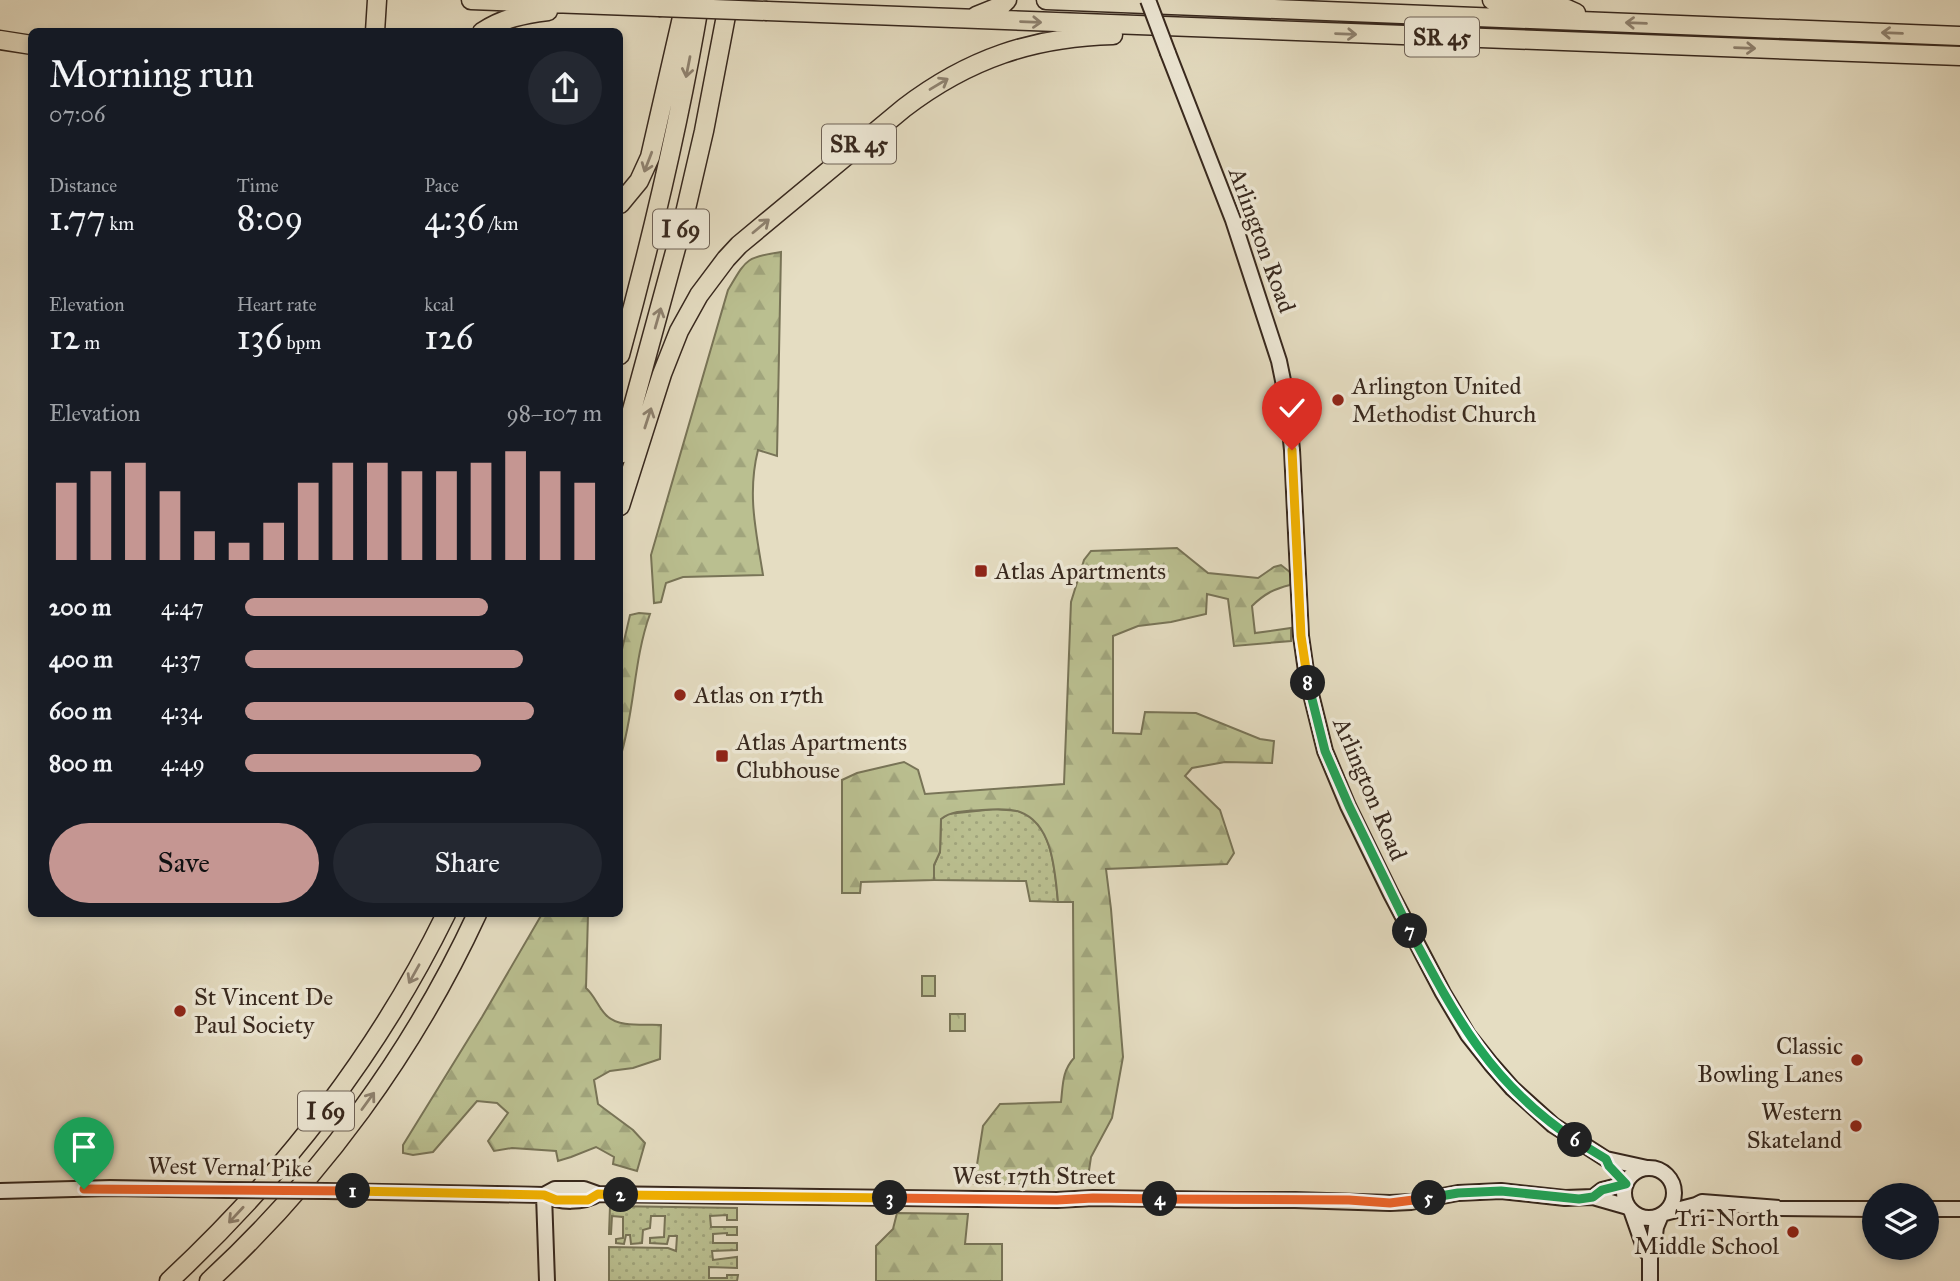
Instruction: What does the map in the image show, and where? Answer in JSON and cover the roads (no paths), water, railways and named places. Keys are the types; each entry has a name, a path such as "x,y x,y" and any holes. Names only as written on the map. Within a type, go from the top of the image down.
{"highway":[{"path":"375,28 377,0"},
{"path":"471,0 1277,31"},
{"path":"623,200 639,181 650,157 686,0"},
{"name":"I 69","path":"623,343 663,189 700,0"},
{"name":"I 69","path":"623,443 679,240 704,131 729,0"},
{"path":"704,131 740,0"},
{"path":"967,19 1001,6 1007,0"},
{"name":"SR 45","path":"1046,0 1960,36"},
{"path":"1161,0 1205,6"},
{"path":"1492,0 1567,9 1595,21"},
{"path":"488,28 501,20 522,15 582,8 650,7"},
{"path":"1792,50 1802,38 1820,30"},
{"name":"SR 45","path":"623,497 670,352 687,315 726,259 753,232 922,93 958,72 1016,48 1057,39 1102,36 1277,31 1960,56"},
{"path":"0,40 28,44"},
{"name":"I 69","path":"169,1281 279,1168 327,1109 388,1019 444,917"},
{"name":"I 69","path":"209,1281 316,1170 356,1117 421,1021 475,917"}],"main road":[{"name":"Arlington Road","path":"1148,0 1233,219 1279,361 1287,400 1292,450 1301,636 1307,678 1325,751 1395,902 1443,993 1475,1045 1506,1082 1569,1136 1606,1159 1647,1168"},
{"name":"Arlington Road","path":"1606,1159 1626,1184"},
{"path":"1650,1256 1624,1195 1626,1184 1634,1173 1647,1168 1663,1172 1683,1192 1702,1202 1779,1208 1862,1209"},
{"name":"West 17th Street","path":"1593,1197 1602,1190 1626,1184"},
{"path":"1650,1281 1650,1256 1656,1227 1674,1200 1673,1184"},
{"name":"West Vernal Pike","path":"0,1191 110,1188 544,1195"},
{"name":"West 17th Street","path":"544,1195 556,1200 588,1200 598,1194 1390,1203 1485,1191 1565,1199 1593,1197 1630,1208"},
{"path":"544,1195 547,1281"},
{"path":"1630,1208 1645,1218 1702,1202"},
{"path":"1939,1209 1960,1209"}],"place":[{"name":"Arlington United Methodist Church","path":"1338,400"},
{"name":"Atlas Apartments","path":"981,571"},
{"name":"Atlas on 17th","path":"680,695"},
{"name":"Atlas Apartments Clubhouse","path":"722,756"},
{"name":"St Vincent De Paul Society","path":"180,1011"},
{"name":"Classic Bowling Lanes","path":"1857,1060"},
{"name":"Western Skateland","path":"1856,1126"},
{"name":"Tri-North Middle School","path":"1793,1232"}]}
